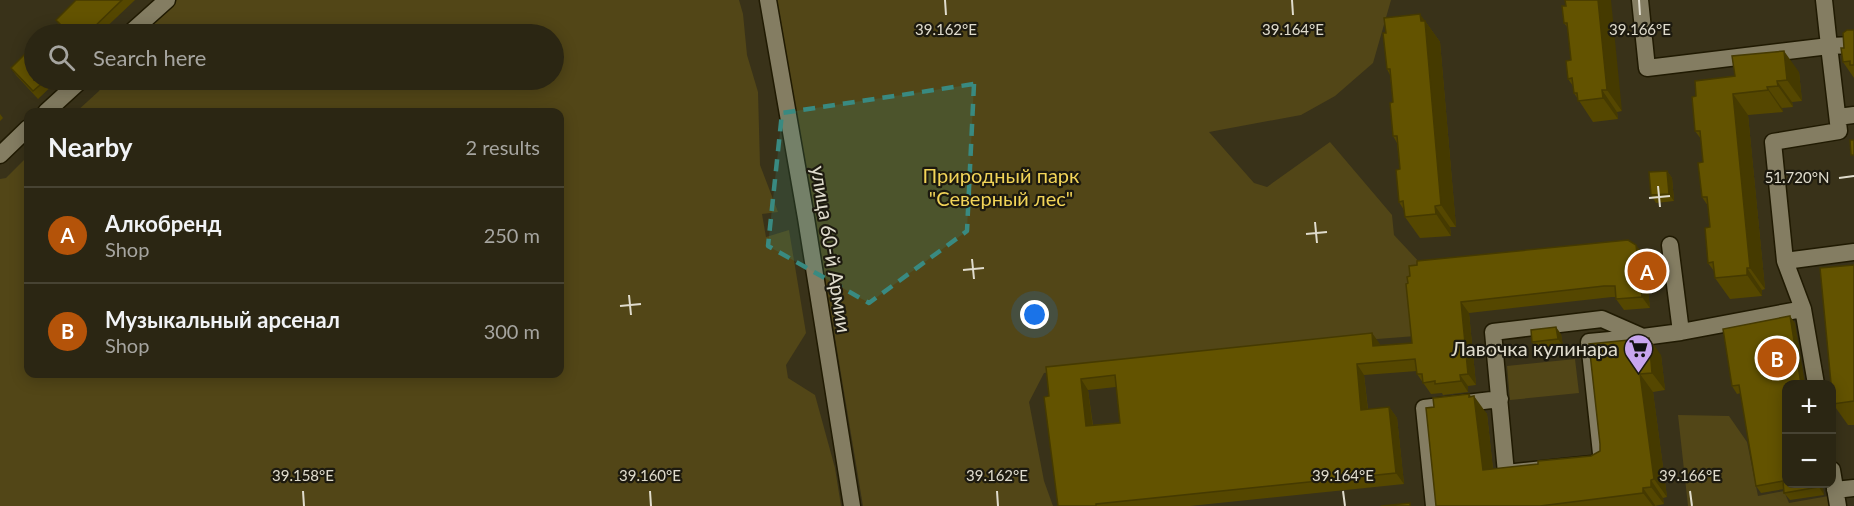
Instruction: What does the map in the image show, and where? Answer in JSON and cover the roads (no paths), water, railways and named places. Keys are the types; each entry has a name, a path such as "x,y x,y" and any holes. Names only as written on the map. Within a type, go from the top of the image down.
{"street":[{"path":"140,24 166,0"},
{"name":"улица 60-й Армии","path":"768,0 852,506"},
{"path":"1640,0 1647,68 1854,45"},
{"path":"1815,380 1803,309 1785,261 1773,142 1839,131 1846,116 1829,46 1824,0"},
{"path":"50,108 70,90"},
{"path":"0,155 24,132"},
{"path":"1670,245 1681,332"},
{"path":"1785,261 1854,252"},
{"path":"1642,337 1602,319 1493,332 1506,473 1602,463 1589,342 1642,337 1681,332 1803,309"},
{"path":"1434,506 1424,408 1500,399"},
{"path":"1836,498 1854,488"}],"place":[{"name":"Алкобренд","path":"1647,271"},
{"name":"Музыкальный арсенал","path":"1777,358"},
{"name":"Лавочка кулинара","path":"1639,374"}],"park label":[{"name":"Природный парк \"Северный лес\"","path":"1001,186"}]}
